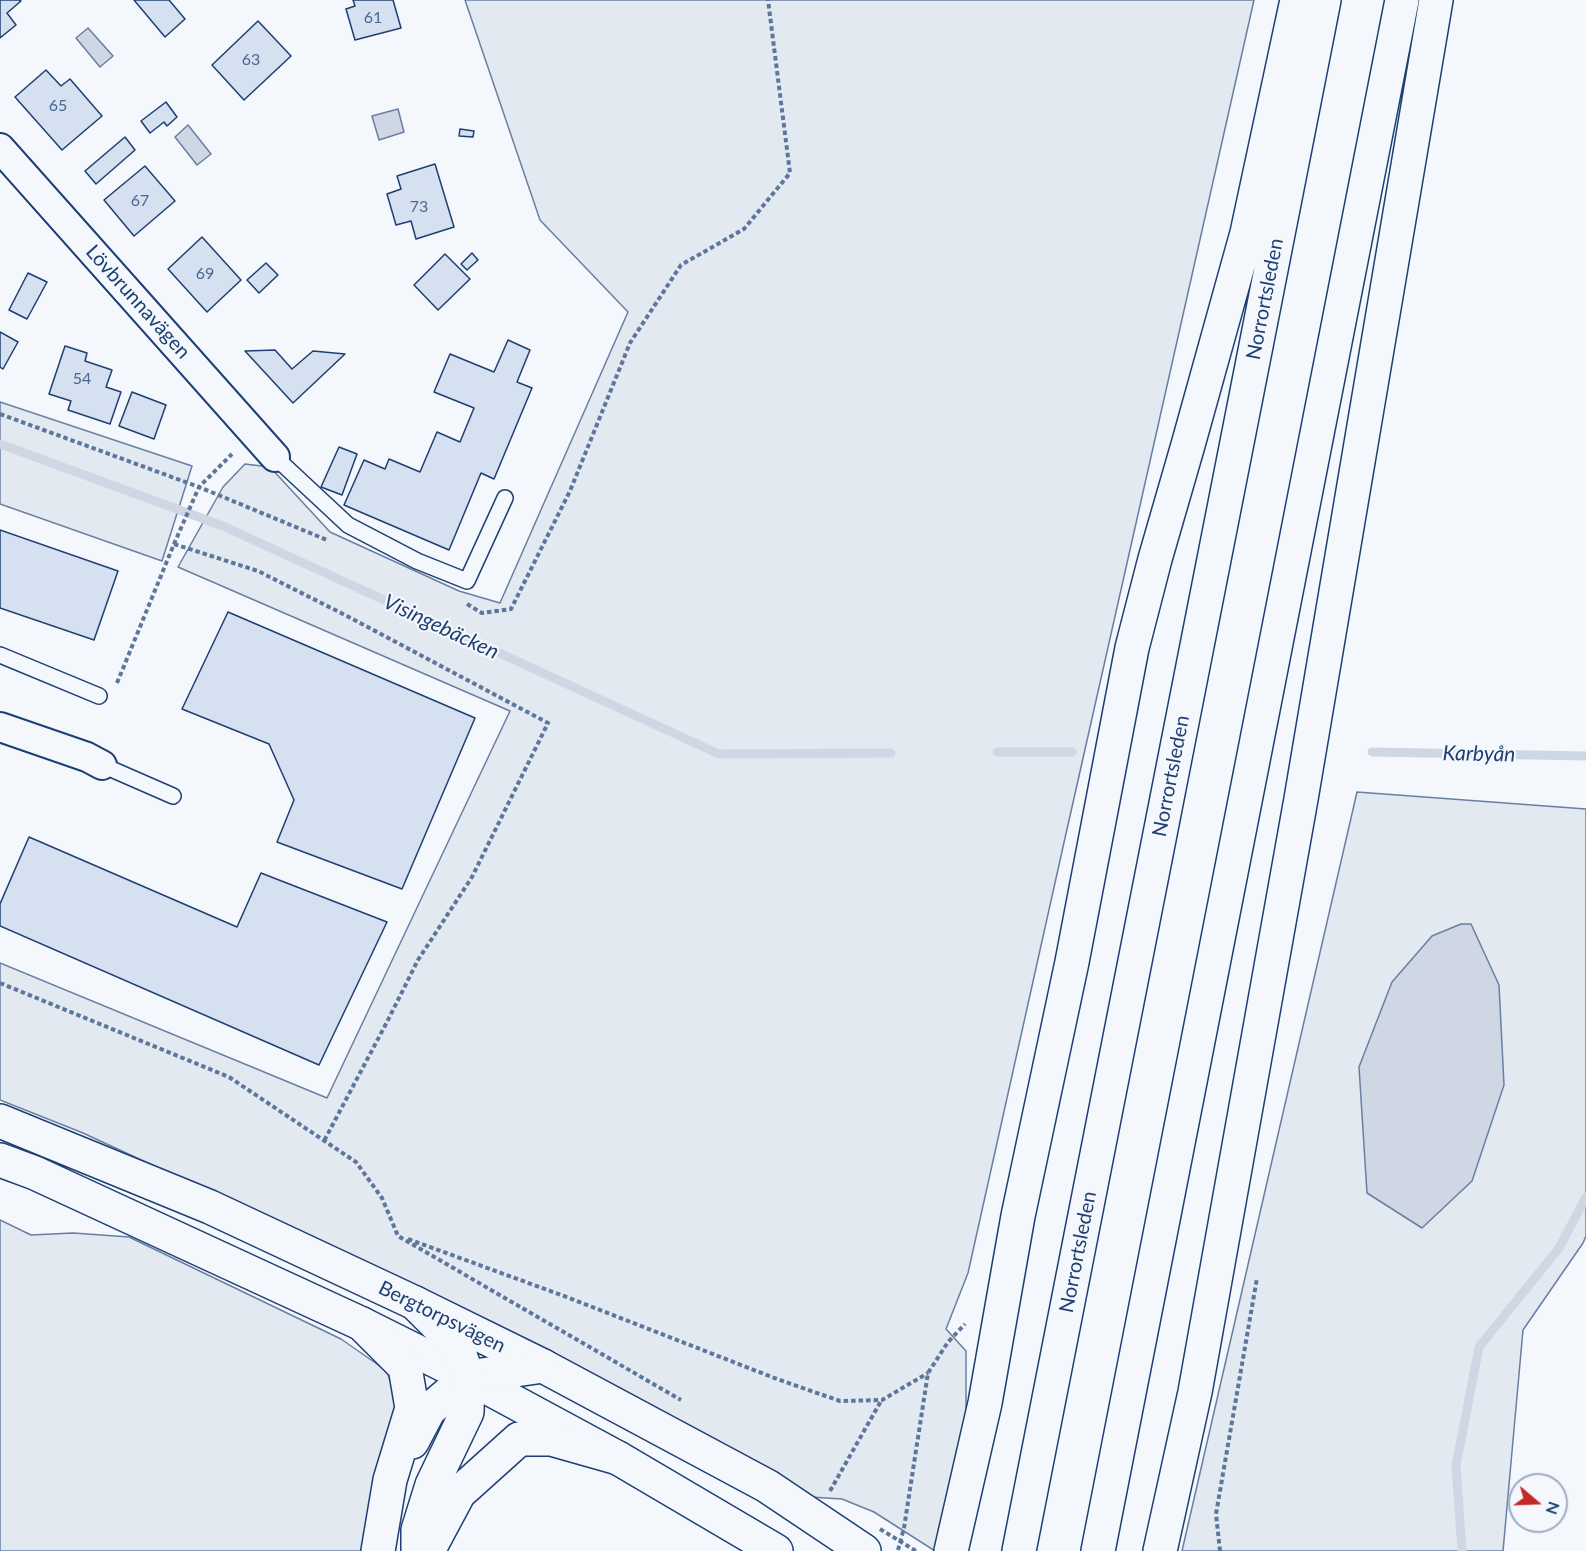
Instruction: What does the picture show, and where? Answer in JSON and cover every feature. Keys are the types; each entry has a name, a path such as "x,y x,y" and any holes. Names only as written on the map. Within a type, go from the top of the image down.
{"main road":[{"path":"951,1551 985,1403 1018,1216 1072,962 1132,648 1246,233 1297,0"},
{"name":"Norrortsleden","path":"1019,1551 1324,0"},
{"path":"1098,1551 1402,0"},
{"path":"1160,1551 1195,1392 1301,799 1436,0"},
{"name":"Bergtorpsvägen","path":"0,1121 210,1207 415,1303 543,1366 869,1538"},
{"path":"0,1160 35,1173 362,1324 468,1377 618,1458 776,1551"},
{"path":"415,1303 456,1344 468,1377 467,1412 432,1485 418,1530 418,1551"},
{"path":"362,1324 405,1367 412,1408 390,1480 378,1551"},
{"path":"390,1480 429,1410 468,1377 543,1366"},
{"path":"428,1551 459,1493 519,1439 551,1439 618,1458"}],"street":[{"name":"Lövbrunnavägen","path":"0,148 275,457"},
{"path":"0,728 87,757 102,765"}],"lane":[{"path":"275,457 348,525 417,561 467,581 505,498"},
{"path":"0,654 106,694"},
{"path":"102,765 173,796"}],"path":[{"path":"462,601 482,613 511,609 570,491 630,343 681,265 744,229 790,173 768,0"},
{"path":"0,414 199,487 337,544"},
{"path":"106,694 199,487 237,449 275,457"},
{"path":"174,544 258,571 548,723 472,877 418,960 324,1140"},
{"path":"0,983 228,1077 356,1161 382,1198 398,1236 684,1402"},
{"path":"398,1236 564,1296 777,1379 840,1401 882,1400 928,1373"},
{"path":"1220,1551 1216,1514 1257,1278"},
{"path":"898,1551 904,1528 928,1373 948,1341 972,1317"},
{"path":"826,1498 882,1400"},
{"path":"869,1538 916,1551"}],"shaded area":[{"path":"465,0 1254,0 968,1273 946,1329 966,1351 966,1427 935,1551 874,1512 842,1499 810,1497 370,1266 83,1133 0,1100 0,963 327,1098 510,711 178,567 223,487 245,464 270,467 330,532 459,591 500,603 628,312 540,220"},
{"path":"88,28 113,56 100,67 76,38"},
{"path":"398,109 404,132 379,140 372,116"},
{"path":"188,125 211,154 197,165 175,137"},
{"path":"0,402 192,466 162,561 0,504"},
{"path":"1357,792 1586,809 1586,1236 1523,1330 1510,1473 1508,1473 1503,1551 1182,1551"},
{"path":"1461,924 1471,924 1499,985 1504,1085 1472,1181 1422,1228 1367,1193 1359,1067 1392,982 1432,936"},
{"path":"0,1220 31,1235 73,1233 129,1237 341,1339 387,1371 396,1399 394,1443 363,1551 0,1551"}],"building":[{"path":"0,0 21,1 7,13 16,25 0,38"},
{"path":"134,0 169,0 185,19 165,37"},
{"path":"353,0 393,0 401,28 355,40 346,9 355,6"},
{"path":"258,21 291,56 244,100 212,65"},
{"path":"46,70 61,86 70,79 102,116 62,150 15,97"},
{"path":"166,102 177,117 167,126 164,122 150,133 141,121"},
{"path":"460,129 474,131 473,137 459,136"},
{"path":"125,137 135,150 96,184 85,171"},
{"path":"435,164 454,227 416,239 411,221 396,225 387,194 401,189 397,176"},
{"path":"145,166 175,201 134,236 104,200"},
{"path":"202,237 241,280 207,312 168,269"},
{"path":"472,253 478,260 467,270 461,264"},
{"path":"445,254 470,279 438,310 414,285"},
{"path":"266,263 278,275 259,293 247,280"},
{"path":"28,273 47,282 27,319 9,310"},
{"path":"0,332 18,342 3,369 0,367"},
{"path":"508,340 530,350 517,382 532,388 494,479 481,473 449,550 344,505 364,460 385,469 389,459 420,472 437,432 460,442 474,408 434,392 450,354 494,372"},
{"path":"65,346 87,353 85,361 112,370 106,387 121,392 110,424 68,410 71,401 49,394"},
{"path":"275,350 292,369 313,351 345,354 293,403 245,351"},
{"path":"132,392 166,405 154,439 119,426"},
{"path":"339,447 357,454 342,495 321,487"},
{"path":"0,530 118,571 94,640 0,608"},
{"path":"228,612 475,718 402,889 277,842 294,800 269,744 182,709"},
{"path":"29,837 237,927 261,873 387,922 319,1065 0,926 0,904"}],"waterway":[{"name":"Visingebäcken","path":"0,444 223,526 719,754 891,753"},
{"name":"Visingebäcken","path":"997,752 1072,752"},
{"name":"Karbyån","path":"1372,752 1586,756"},
{"path":"1462,1551 1456,1466 1479,1347 1559,1248 1586,1197"}]}
